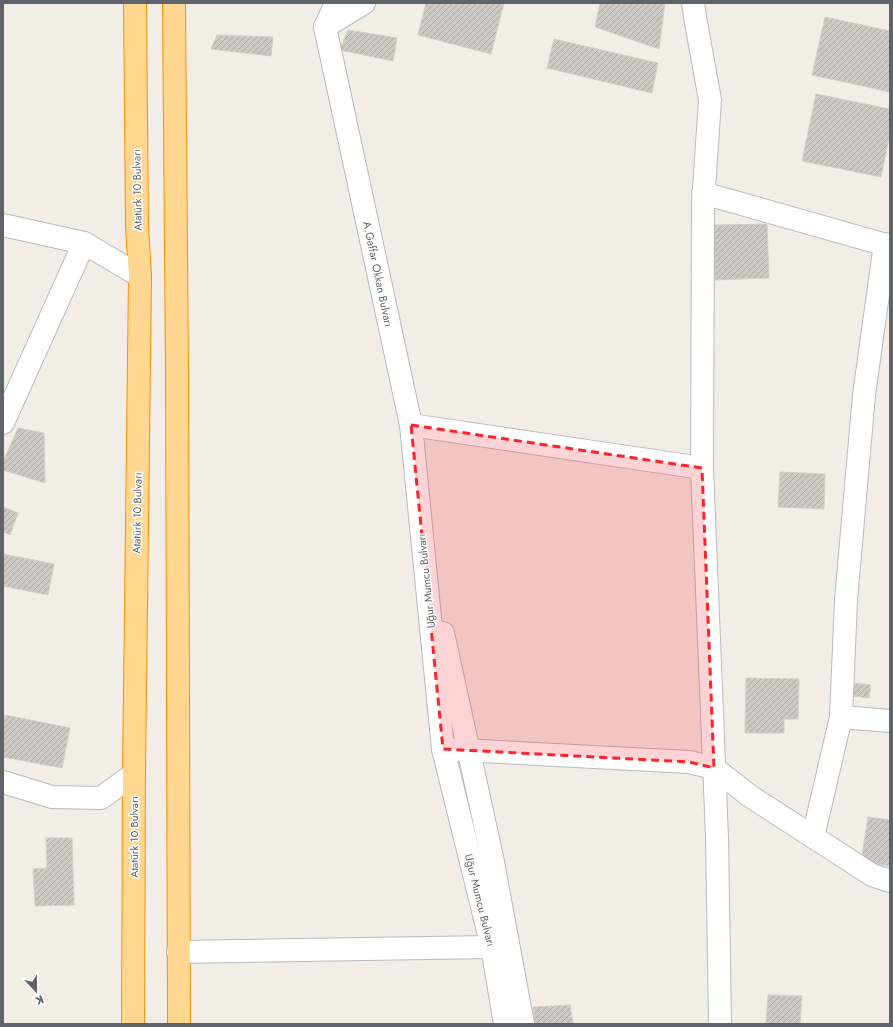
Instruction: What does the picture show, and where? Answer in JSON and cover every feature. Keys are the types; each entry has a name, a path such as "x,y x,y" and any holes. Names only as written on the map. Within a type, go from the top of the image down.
{"highway":[{"name":"Atatürk 10 Bulvarı","path":"133,1024 134,774 140,276 137,226 135,3"},
{"path":"174,3 177,371 178,1024"}],"street":[{"path":"325,27 336,3"},
{"path":"325,27 364,3"},
{"path":"693,3 710,100 703,193 702,468 714,768 720,1024"},
{"name":"A.Gaffar Okkan Bulvarı","path":"325,27 411,425 421,523"},
{"path":"703,193 887,245 864,395 846,600 841,718 813,837"},
{"path":"3,225 84,243 140,276"},
{"path":"3,423 84,243"},
{"path":"411,425 702,468"},
{"name":"Uğur Mumcu Bulvarı","path":"421,523 443,749 492,947 506,1024"},
{"name":"Uğur Mumcu Bulvarı","path":"421,523 441,623 470,750 492,857 523,1024"},
{"path":"841,718 890,721"},
{"path":"443,749 689,762 714,768 750,796 872,876 890,881"},
{"path":"3,782 52,797 101,798 134,774"},
{"path":"178,952 492,947"}],"highlighted area":[{"path":"411,425 702,468 714,768 689,762 443,749"}],"building":[{"path":"426,3 504,3 491,54 418,35"},
{"path":"600,3 665,3 659,49 595,27"},
{"path":"825,17 890,31 890,92 812,75"},
{"path":"348,30 397,38 393,61 340,50"},
{"path":"217,35 273,37 271,56 211,49"},
{"path":"554,39 658,63 652,93 547,68"},
{"path":"816,94 890,109 890,133 881,177 802,161"},
{"path":"767,224 769,278 715,280 714,225"},
{"path":"18,428 44,433 45,483 3,470 3,462"},
{"path":"780,472 825,474 824,509 778,507"},
{"path":"3,507 18,513 10,535 3,532"},
{"path":"3,554 54,564 48,595 3,586"},
{"path":"746,678 799,679 798,719 784,719 784,733 745,733"},
{"path":"855,683 871,685 869,698 853,696"},
{"path":"5,715 70,728 62,768 3,757 3,727"},
{"path":"868,817 890,820 890,866 861,862"},
{"path":"46,838 72,838 74,905 35,906 33,869 47,868"},
{"path":"768,995 802,996 800,1024 766,1024"},
{"path":"570,1005 573,1024 535,1024 533,1007"}]}
